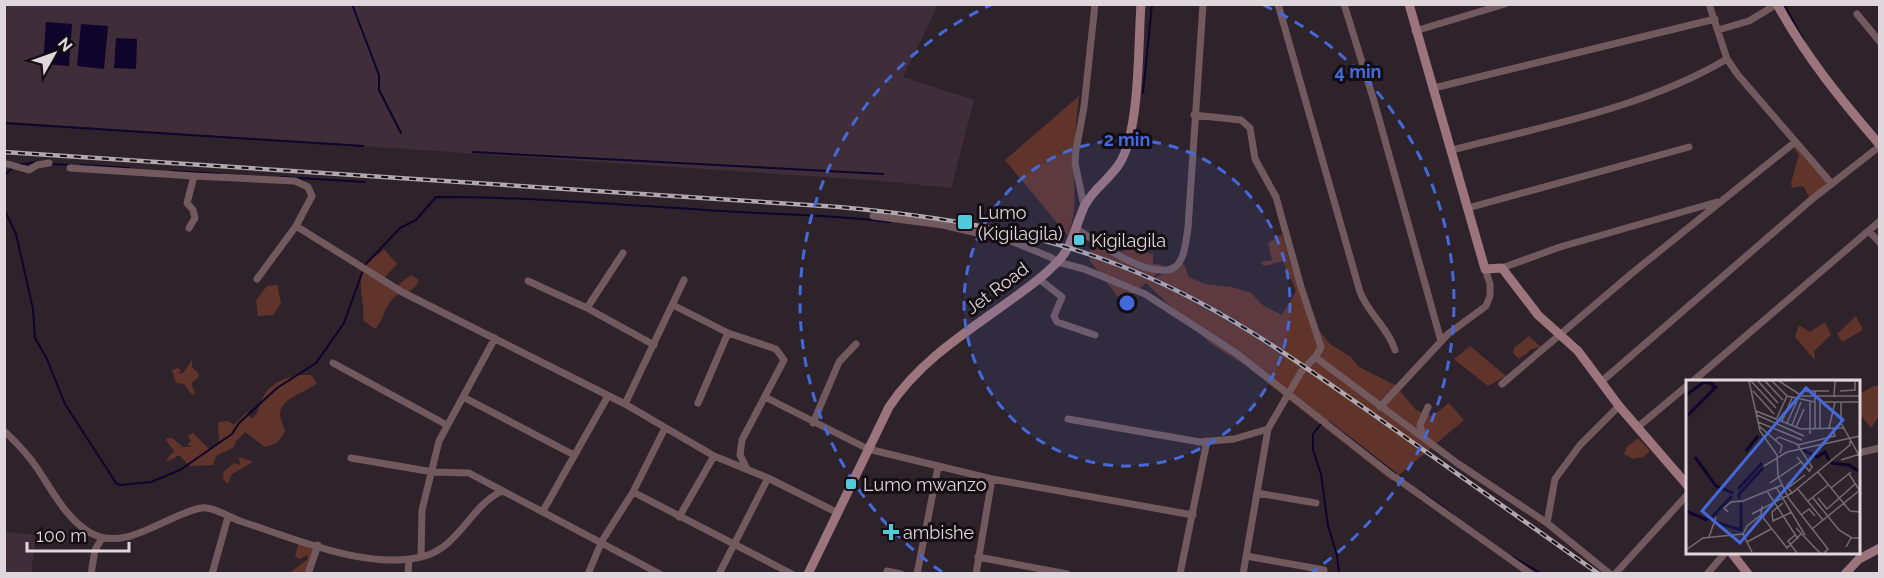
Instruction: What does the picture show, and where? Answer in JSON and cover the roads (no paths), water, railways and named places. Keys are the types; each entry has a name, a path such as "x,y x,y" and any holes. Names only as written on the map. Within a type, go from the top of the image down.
{"street":[{"path":"1084,206 1075,163 1084,106 1095,4"},
{"name":"Jet Road","path":"808,573 889,407 916,372 1039,279 1071,248 1084,206 1116,169 1129,141 1141,4"},
{"path":"1077,229 1120,256 1148,268 1167,270 1177,266 1188,228 1203,4"},
{"path":"1278,4 1360,292 1369,311 1390,334 1395,350"},
{"path":"1344,4 1374,101 1441,341"},
{"path":"1380,407 1441,341 1486,306 1490,296 1485,269 1452,150 1415,31 1409,4"},
{"path":"1415,31 1504,4"},
{"path":"1709,4 1728,59 1832,184"},
{"path":"1601,382 1832,184 1880,146 1827,81 1790,29 1777,4 1749,21 1718,30"},
{"path":"1857,14 1880,42"},
{"path":"1434,88 1714,19"},
{"path":"1452,150 1604,110 1681,85 1728,59"},
{"path":"1194,115 1241,120 1250,128 1255,159 1276,197 1301,287 1321,347 1301,372 1268,429 1243,573"},
{"path":"1502,384 1719,202 1795,142"},
{"path":"1468,208 1689,147"},
{"path":"4,163 29,170 37,165 49,163"},
{"path":"70,168 301,182 308,187 312,196 296,226 257,279"},
{"path":"189,228 195,218 193,210 187,203 194,176"},
{"path":"1485,269 1502,268 1560,247 1719,202"},
{"path":"873,216 943,225 1011,241 1050,256 1058,262 1119,283 1160,302 1236,353 1389,473 1531,573"},
{"path":"1693,380 1880,221"},
{"path":"296,226 402,292 625,404 714,456 768,478 838,513"},
{"path":"1869,231 1880,243"},
{"path":"587,308 623,253"},
{"path":"1502,268 1538,315 1578,351 1619,406 1639,426 1686,484"},
{"path":"1039,279 1062,297 1054,316 1057,322 1095,335"},
{"path":"625,404 684,280"},
{"path":"528,281 587,308 654,345"},
{"path":"673,305 728,333 776,349 783,356 784,360 741,446 743,464 749,471"},
{"path":"698,403 728,333"},
{"path":"422,557 422,510 439,441 465,398 495,338"},
{"path":"813,423 839,362 856,344"},
{"path":"1315,357 1457,463 1547,523 1610,573"},
{"path":"333,363 447,425"},
{"path":"1639,426 1686,387"},
{"path":"543,511 608,396"},
{"path":"765,397 868,449 992,479 1193,515"},
{"path":"465,398 574,455"},
{"path":"1547,523 1555,479 1580,445 1619,406"},
{"path":"1423,436 1420,425 1428,407"},
{"path":"1068,419 1176,439 1207,441 1234,439 1268,429"},
{"path":"588,573 602,541 633,492 665,428"},
{"path":"5,431 32,461 76,521 88,532 102,538 126,537 200,508 206,508 318,545 370,559 409,559 436,553 448,544 479,507 500,492"},
{"path":"1180,573 1207,441"},
{"path":"1860,453 1880,448"},
{"path":"679,517 714,456"},
{"path":"351,458 433,472 469,473 500,492 543,511 660,573"},
{"path":"917,573 938,467"},
{"path":"719,573 735,546 768,478"},
{"path":"976,573 992,479"},
{"path":"633,492 735,546 792,573"},
{"path":"1257,493 1316,503"},
{"path":"1615,573 1686,496"},
{"path":"212,573 228,517"},
{"path":"91,573 95,550 102,538"},
{"path":"308,573 318,545"},
{"path":"1845,573 1859,559 1880,548"},
{"path":"1707,573 1726,554"},
{"path":"1730,554 1748,573"},
{"path":"1246,556 1324,570"},
{"path":"978,557 1066,573"},
{"path":"408,573 409,559"},
{"path":"887,571 902,573"}],"waterway":[{"path":"352,4 379,75 379,90 401,133"},
{"path":"1143,93 1152,4"},
{"path":"1784,4 1804,41"},
{"path":"4,123 363,146"},
{"path":"473,152 883,174"},
{"path":"18,165 36,162"},
{"path":"51,164 69,165"},
{"path":"80,165 129,168"},
{"path":"4,176 13,167"},
{"path":"173,171 221,174"},
{"path":"281,177 365,182"},
{"path":"365,265 400,228 416,220 436,197 588,202 890,222"},
{"path":"4,209 16,234 33,309 35,338 47,359 65,404 116,483 120,485 151,482 180,470 232,434 239,423 277,388 316,363 344,323 363,270"},
{"path":"1329,422 1396,474"},
{"path":"1321,424 1313,434 1313,450 1321,474 1328,526 1337,555 1339,574"},
{"path":"1427,496 1452,514"},
{"path":"1513,557 1542,574"}],"railway":[{"path":"4,152 839,207 982,226 1052,243 1087,253 1155,280 1221,314 1283,352 1599,574"}],"place":[{"name":"Lumo (Kigilagila)","path":"965,222"},
{"name":"Kigilagila","path":"1079,240"},
{"name":"Lumo mwanzo","path":"851,484"},
{"name":"ambishe","path":"891,532"}]}
